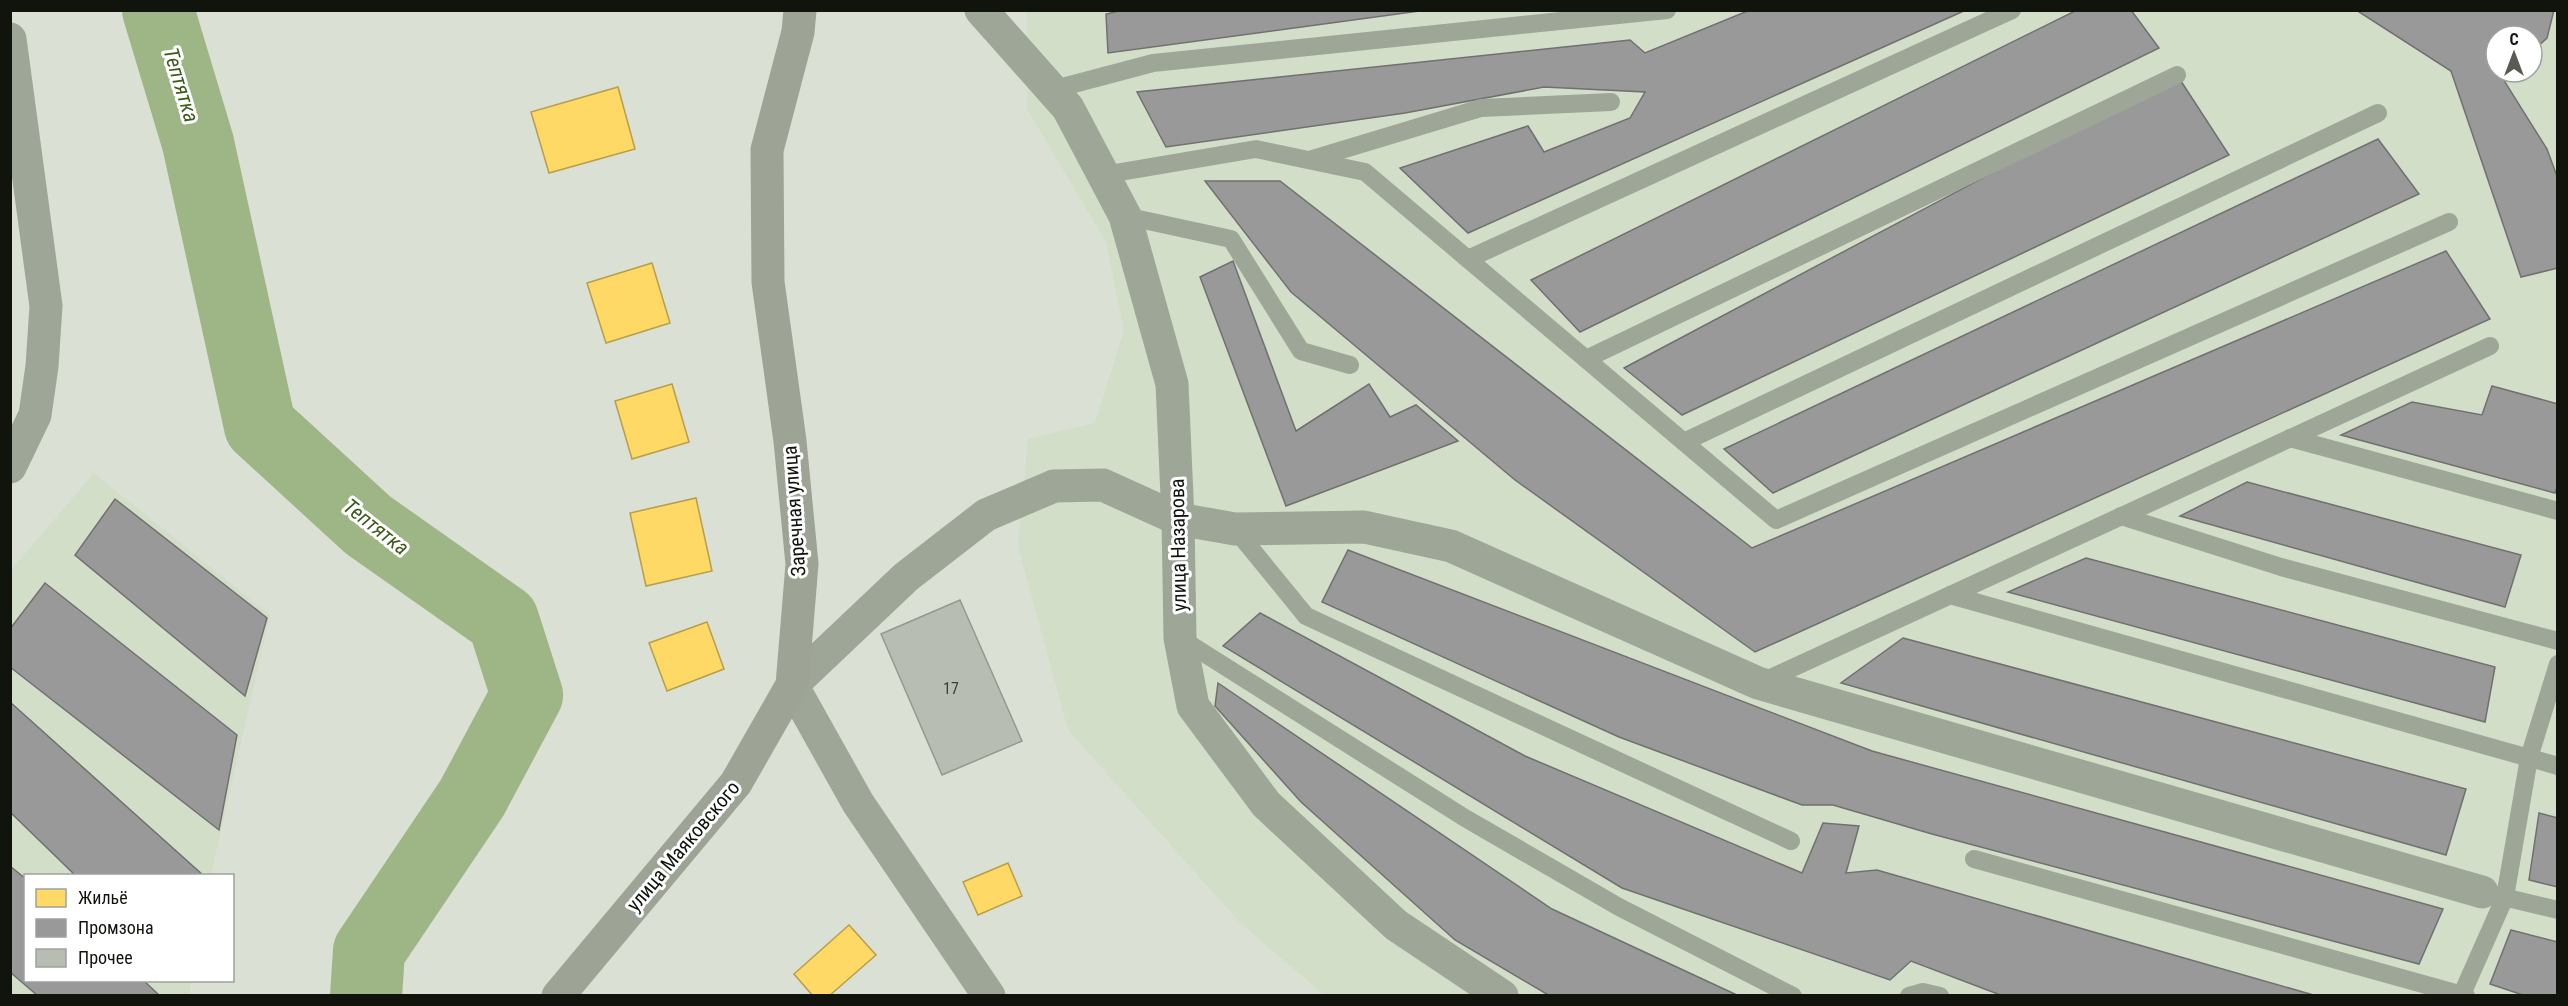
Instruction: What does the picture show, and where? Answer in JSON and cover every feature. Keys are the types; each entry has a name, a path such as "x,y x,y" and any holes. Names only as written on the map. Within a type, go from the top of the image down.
{"main road":[{"name":"Заречная улица","path":"792,685 801,564 790,441 768,282 767,150 798,32 800,10"},
{"name":"улица Маяковского","path":"558,996 736,783 792,685"}],"street":[{"name":"улица Назарова","path":"981,10 1068,108 1125,216 1172,384 1178,519 1179,638 1193,705 1266,804 1396,925 1502,996"},
{"path":"10,39 46,306 42,366 35,415 10,467"},
{"path":"989,996 858,803 792,685 915,570 986,515 1053,486 1103,485 1178,519 1235,529 1364,528 1451,546 1758,683 2493,894"}],"lane":[{"path":"1051,90 1153,63 1667,10"},
{"path":"1468,259 2012,10"},
{"path":"1586,359 2177,75"},
{"path":"1310,160 1480,108 1611,102"},
{"path":"1684,442 2378,113"},
{"path":"1103,176 1256,148 1365,172 1776,520 2449,222"},
{"path":"1125,216 1231,239 1301,351 1350,365"},
{"path":"1758,683 2490,346"},
{"path":"2290,438 2558,511"},
{"path":"2121,516 2281,567 2558,641"},
{"path":"1235,529 1306,616 1791,841"},
{"path":"1950,595 2558,766"},
{"path":"1179,638 1465,818 1619,907 1793,996"},
{"path":"1974,859 2464,995 2529,758 2558,664"},
{"path":"2493,894 2558,910"},
{"path":"1909,996 1923,992 1940,996"}],"shaded area":[{"path":"1027,11 2557,11 2557,995 1324,995 1241,924 1068,730 1018,546 1028,439 1095,423 1124,330 1106,242 1027,109"},
{"path":"94,473 270,615 211,874 24,874 24,982 191,982 189,995 11,996 11,570"}],"building: Жильё":[{"path":"618,87 635,149 549,173 531,112"},
{"path":"652,263 670,323 606,343 587,283"},
{"path":"672,384 689,442 632,459 615,401"},
{"path":"696,498 712,571 646,586 630,513"},
{"path":"707,622 724,669 667,691 649,643"},
{"path":"1008,863 1022,896 978,915 963,882"},
{"path":"849,925 876,955 829,996 813,996 794,974"}],"building: Промзона":[{"path":"1123,10 1427,10 1108,53 1106,14"},
{"path":"1750,10 1966,10 1468,233 1400,168 1528,126 1544,152 1630,118 1645,92 1544,87 1405,113 1166,147 1137,92 1630,40 1645,53"},
{"path":"2077,10 2131,10 2159,48 1580,332 1531,280"},
{"path":"2356,10 2554,10 2547,38 2544,41 2544,24 2484,24 2484,84 2506,84 2547,149 2558,179 2558,268 2521,277 2451,71"},
{"path":"2177,75 2229,155 1682,415 1624,368"},
{"path":"2378,139 2419,194 1773,493 1724,449"},
{"path":"1205,181 1280,181 1752,548 2446,251 2490,319 1755,652 1515,480 1291,292"},
{"path":"1233,261 1296,431 1369,384 1390,417 1416,405 1458,441 1286,506 1200,277"},
{"path":"2492,386 2558,404 2558,485 2555,493 2341,435 2412,402 2482,415"},
{"path":"2247,482 2521,555 2505,607 2180,516"},
{"path":"115,499 267,618 245,696 75,555"},
{"path":"1348,550 1872,751 2443,909 2419,964 1932,834 1833,805 1802,805 1619,737 1322,602"},
{"path":"2086,558 2495,667 2485,722 2008,592"},
{"path":"45,583 237,735 219,830 10,667 10,629"},
{"path":"1260,613 1525,756 1802,873 1823,823 1859,826 1846,873 1877,870 2317,996 2003,996 1911,961 1890,980 1622,888 1223,646"},
{"path":"1903,638 2466,789 2446,855 1841,683"},
{"path":"1218,683 1552,909 1739,996 1550,996 1455,940 1301,802 1215,706"},
{"path":"10,702 202,874 74,874 10,812"},
{"path":"2539,813 2558,818 2558,887 2529,880"},
{"path":"10,866 24,877 24,982 145,982 160,996 38,996 10,972"},
{"path":"2511,930 2558,942 2558,996 2526,996 2490,984"}],"building: Прочее":[{"path":"960,600 1022,741 942,775 881,634"}],"waterway":[{"name":"Тептятка","path":"158,10 198,143 260,426 368,525 503,620 527,695 472,798 369,951 366,996"}]}
